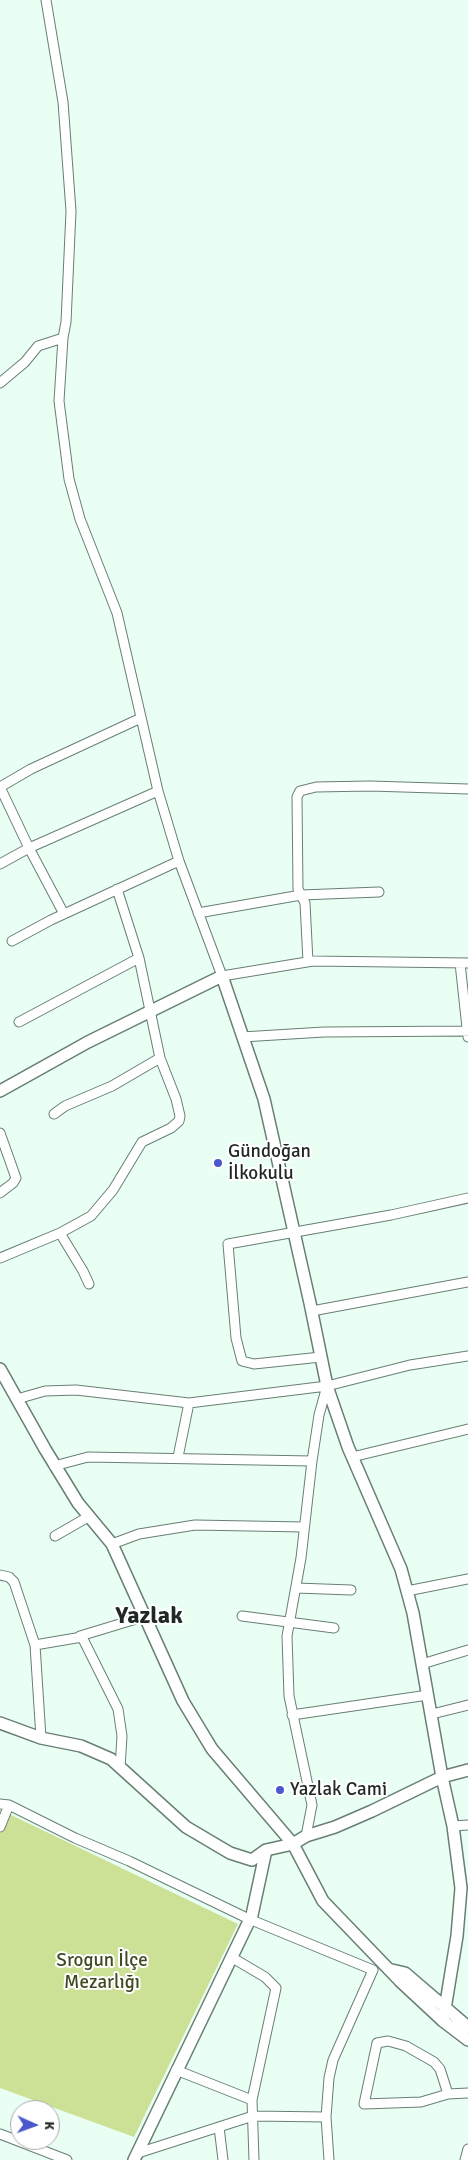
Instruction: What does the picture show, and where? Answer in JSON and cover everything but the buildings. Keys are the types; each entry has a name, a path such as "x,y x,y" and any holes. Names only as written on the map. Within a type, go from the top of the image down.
{"street":[{"path":"46,0 63,102 72,211 66,322 63,338 59,400 68,479 80,519 118,613 158,790 179,861 222,976 264,1099 327,1386 352,1457 401,1569 407,1591 453,1826 461,1888 457,1936 443,2021"},
{"path":"0,383 25,362 38,346 63,338"},
{"path":"64,914 29,848 0,787 31,769 141,718"},
{"path":"308,962 305,903 300,895 298,884 297,797 300,791 316,787 370,786 468,789"},
{"path":"0,864 29,848 158,790"},
{"path":"12,941 64,914 179,861"},
{"path":"0,1258 60,1233 91,1216 113,1190 142,1142 171,1128 179,1121 180,1116 176,1099 160,1058 139,958 117,889"},
{"path":"198,913 300,895 379,892"},
{"path":"19,1022 139,958"},
{"path":"0,1091 88,1042 222,976 308,962 464,963 468,1033 324,1032 242,1038"},
{"path":"54,1114 65,1106 112,1086 160,1058"},
{"path":"0,1133 16,1178 0,1194"},
{"path":"321,1357 254,1364 242,1361 236,1338 228,1244 468,1198"},
{"path":"60,1233 84,1271 89,1284"},
{"path":"312,1311 468,1282"},
{"path":"17,1399 44,1392 76,1390 189,1404 327,1386 410,1365 468,1356"},
{"path":"1,1373 54,1466 88,1517 112,1544 183,1701 212,1749 293,1844 323,1901 392,1970 400,1981 443,2021 468,2040"},
{"path":"306,1836 312,1805 288,1696 287,1636 296,1588 319,1415 327,1386"},
{"path":"178,1457 189,1404"},
{"path":"352,1457 468,1429"},
{"path":"54,1466 88,1457 178,1457 183,1459 312,1461"},
{"path":"55,1536 88,1517"},
{"path":"112,1544 139,1534 195,1525 304,1527"},
{"path":"0,1575 9,1577 14,1582 35,1645 41,1738"},
{"path":"407,1591 468,1579"},
{"path":"296,1588 351,1590"},
{"path":"35,1645 82,1637 80,1636 146,1616"},
{"path":"242,1616 334,1628"},
{"path":"82,1637 118,1709 122,1736 120,1768"},
{"path":"422,1664 468,1650"},
{"path":"292,1716 428,1695"},
{"path":"432,1714 468,1705"},
{"path":"0,1723 41,1738 81,1746 111,1759 186,1827 230,1853 252,1860 266,1850 293,1844 306,1836 335,1827 372,1811 442,1777 468,1770"},
{"path":"0,1827 4,1804 249,1919 373,1970 392,1970 405,1973 468,2026"},
{"path":"453,1826 468,1825"},
{"path":"136,2156 252,1915 266,1850"},
{"path":"231,1958 265,1977 276,1988 252,2100 254,2160"},
{"path":"329,2160 326,2117 329,2078 333,2060 373,1970"},
{"path":"448,2094 440,2070 434,2062 406,2046 388,2041 377,2043 364,2104 421,2102 448,2094 468,2093"},
{"path":"176,2070 252,2100"},
{"path":"136,2156 253,2116 326,2117"},
{"path":"219,2127 222,2160"},
{"path":"0,2134 67,2160"},
{"path":"464,2160 468,2149"}],"green space":[{"name":"Srogun İlçe Mezarlığı","path":"7,1813 238,1924 134,2137 60,2110 60,2100 33,2100 0,2088 0,1833"}],"place":[{"name":"Gündoğan İlkokulu","path":"218,1163"},
{"name":"Yazlak Cami","path":"280,1790"}],"district":[{"name":"Yazlak","path":"149,1617"}]}
